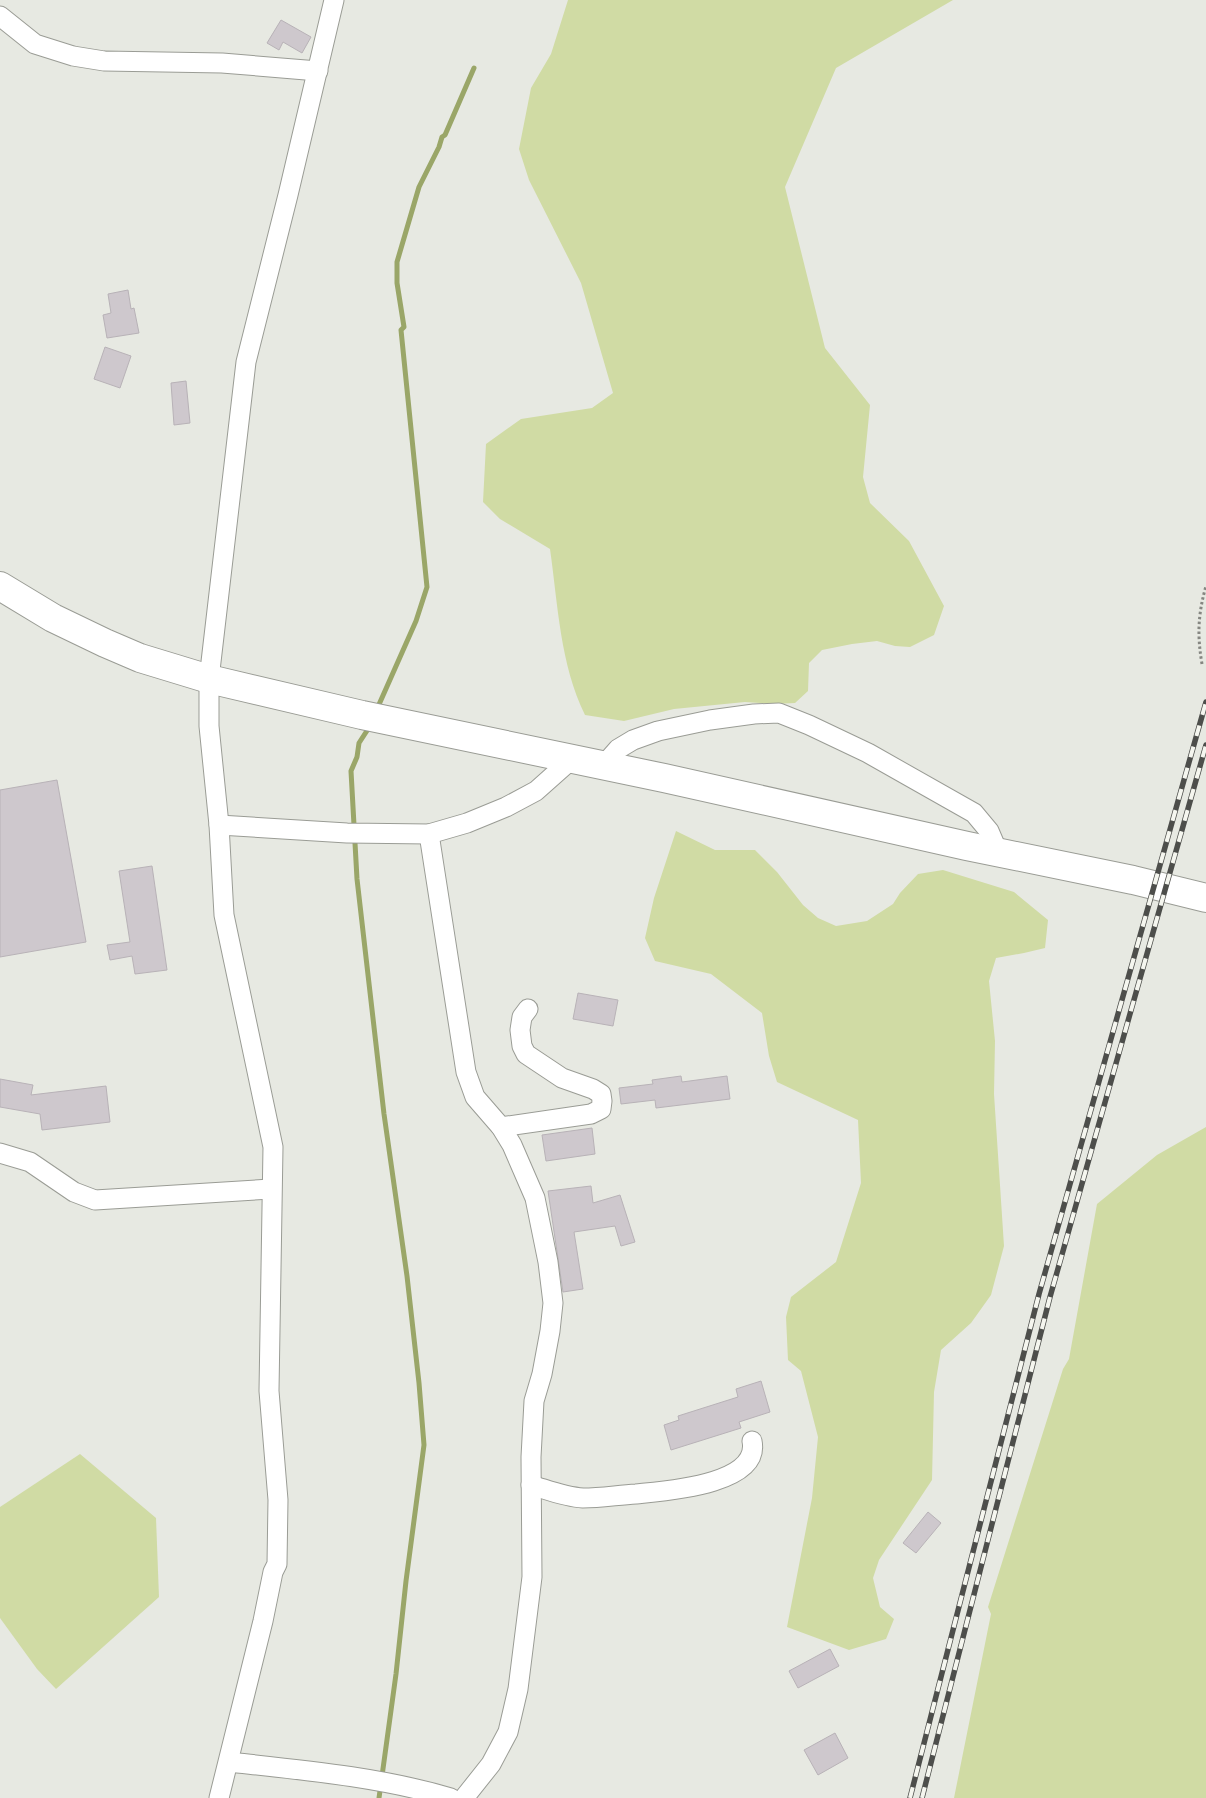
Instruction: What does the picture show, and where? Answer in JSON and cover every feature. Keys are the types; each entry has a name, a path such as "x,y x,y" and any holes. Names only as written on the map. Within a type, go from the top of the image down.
{"street":[{"path":"219,1798 263,1621 273,1572 277,1564 278,1500 270,1391 273,1147 224,915 219,825 209,726 209,679 246,362 334,0"},
{"path":"0,16 35,44 73,56 104,61 222,63 318,71"},
{"path":"0,586 53,618 140,658 209,679 362,715 664,778 1133,880 1206,898"},
{"path":"603,766 618,748 658,731 710,720 754,714 779,713 868,753 974,813 989,831 998,852"},
{"path":"219,825 348,833 429,834 467,823 506,807 536,791 572,759"},
{"path":"429,834 466,1072 474,1097 501,1127 512,1145 535,1198 548,1262 553,1303 547,1348 534,1401 531,1457 532,1577 518,1689 508,1732 491,1764 464,1798"},
{"path":"501,1127 591,1114 600,1109 602,1101 601,1094 594,1089 562,1078 526,1054 522,1046 520,1030 522,1017 528,1009"},
{"path":"0,1153 30,1162 74,1192 95,1200 271,1189"},
{"path":"531,1485 581,1498 606,1498 686,1489 722,1478 740,1468 753,1452 752,1440"},
{"path":"228,1762 416,1788 451,1798"}],"path":[{"path":"1202,664 1198,644 1200,609 1206,586"}],"green space":[{"path":"568,0 953,0 836,68 785,187 825,348 870,405 863,477 870,503 909,541 944,606 934,635 910,647 895,646 877,641 822,650 809,663 808,691 795,703 745,702 674,709 624,721 585,715 570,675 565,655 550,549 500,519 483,502 486,444 521,419 592,408 613,393 581,283 529,180 519,149 531,88 551,54"},
{"path":"676,831 715,850 755,850 777,872 803,905 818,918 836,926 867,921 893,904 900,893 918,874 943,870 1014,892 1048,920 1045,948 996,958 989,981 995,1041 994,1094 1004,1246 991,1295 971,1323 941,1350 934,1392 932,1480 879,1560 873,1578 880,1607 894,1619 886,1639 849,1650 787,1627 812,1498 818,1437 801,1371 788,1360 786,1317 791,1297 836,1262 861,1183 858,1120 777,1082 769,1056 762,1013 711,974 655,961 645,938 654,898"},
{"path":"1206,1127 1206,1798 954,1798 991,1614 988,1607 1063,1369 1069,1359 1097,1204 1157,1155"},
{"path":"80,1454 156,1518 159,1597 56,1689 37,1669 0,1618 0,1507"}],"building":[{"path":"281,20 311,37 302,53 283,42 279,50 267,43"},
{"path":"128,290 131,309 134,308 139,333 107,338 103,315 111,313 108,294"},
{"path":"105,347 131,356 120,388 94,379"},
{"path":"186,381 190,423 174,425 171,383"},
{"path":"57,780 86,942 0,957 0,790"},
{"path":"152,866 167,970 135,974 132,956 110,960 107,945 130,942 119,871"},
{"path":"578,993 618,1000 613,1026 573,1019"},
{"path":"681,1076 682,1082 727,1076 730,1099 656,1108 655,1100 621,1104 619,1088 653,1084 652,1080"},
{"path":"0,1079 33,1085 31,1095 106,1086 110,1122 42,1130 40,1114 0,1107"},
{"path":"592,1128 595,1154 546,1161 542,1135"},
{"path":"591,1186 593,1203 620,1195 635,1242 621,1246 615,1226 574,1232 583,1289 563,1292 548,1191"},
{"path":"761,1381 770,1412 739,1422 741,1428 671,1450 664,1425 679,1420 678,1416 738,1397 736,1389"},
{"path":"928,1512 941,1523 916,1553 903,1543"},
{"path":"830,1649 839,1666 798,1688 789,1671"},
{"path":"835,1733 848,1758 818,1775 804,1750"}],"waterway":[{"path":"377,709 416,621 427,587 401,330 404,327 397,283 397,262 419,187 442,137 445,135 474,68"},
{"path":"370,726 359,743 357,757 351,771 357,879 384,1114 407,1276 424,1445 379,1798"}],"railway":[{"path":"910,1798 1039,1294 1206,702"},
{"path":"922,1798 1050,1297 1206,745"}]}
